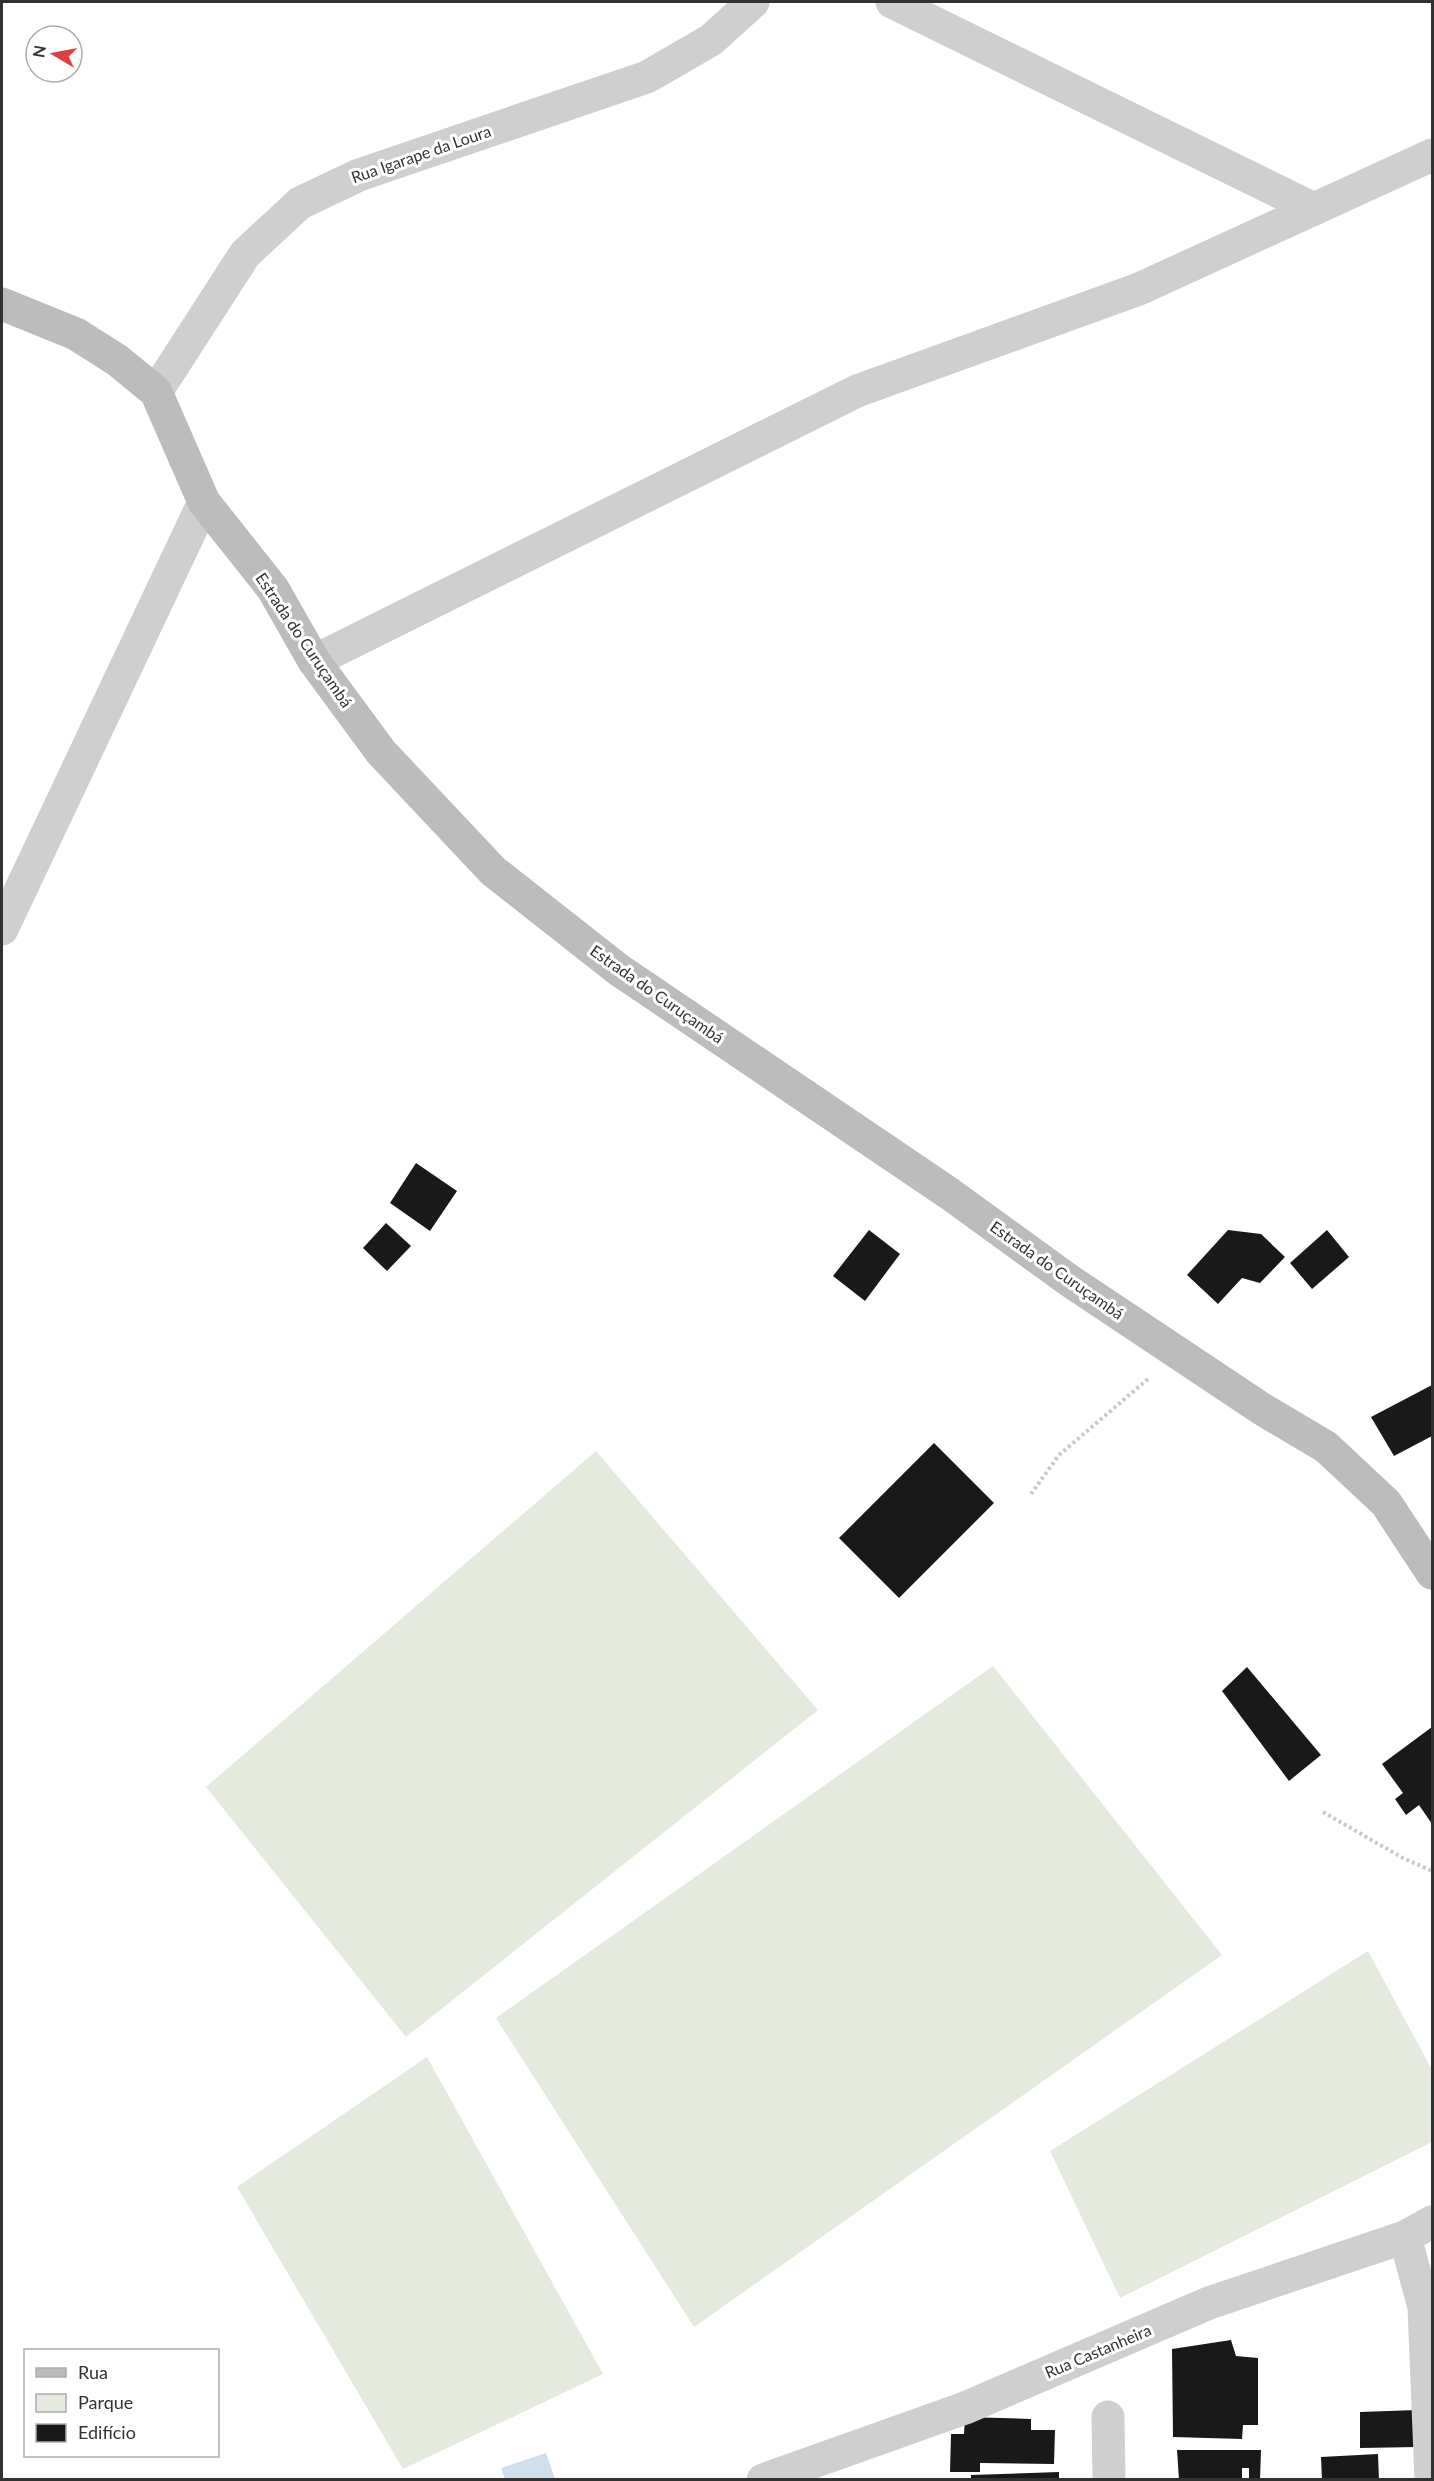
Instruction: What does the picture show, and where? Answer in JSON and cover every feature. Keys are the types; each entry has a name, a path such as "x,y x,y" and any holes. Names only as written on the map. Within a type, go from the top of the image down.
{"street":[{"name":"Rua Igarape da Loura","path":"156,392 245,254 300,203 358,175 647,77 711,40 753,2"},
{"path":"892,2 1314,209"},
{"path":"314,661 856,390 1139,289 1432,155"},
{"name":"Estrada do Curuçambá","path":"2,304 76,334 117,360 156,392 204,502 273,589 314,661 381,752 493,871 619,970 950,1194 1070,1281 1262,1409 1326,1448 1386,1503 1432,1573"},
{"path":"2,929 204,502"},
{"path":"1422,2228 1432,2256"},
{"path":"1422,2228 1431,2480"},
{"name":"Rua Castanheira","path":"779,2477 965,2408 1209,2303 1422,2228"},
{"path":"1108,2417 1109,2480"}],"path":[{"path":"1031,1494 1059,1455 1178,1353"},
{"path":"1323,1812 1403,1858 1432,1871"}],"green space":[{"path":"596,1451 818,1710 406,2037 206,1787"},
{"path":"993,1666 1222,1955 694,2327 496,2018"},
{"path":"1368,1951 1432,2070 1432,2142 1120,2298 1050,2151"},
{"path":"427,2057 603,2374 403,2469 237,2187"}],"water":[{"path":"546,2453 555,2479 505,2479 501,2468"}],"building":[{"path":"416,1163 457,1191 430,1231 390,1203"},
{"path":"386,1223 411,1246 387,1271 363,1248"},
{"path":"869,1230 900,1254 865,1301 833,1276"},
{"path":"1228,1230 1261,1234 1285,1257 1260,1283 1242,1278 1218,1304 1187,1275"},
{"path":"1327,1230 1349,1257 1312,1289 1290,1263"},
{"path":"1432,1385 1432,1436 1394,1456 1371,1417"},
{"path":"934,1443 994,1503 899,1598 839,1538"},
{"path":"1247,1667 1321,1755 1289,1781 1222,1691"},
{"path":"1432,1727 1432,1824 1419,1805 1406,1815 1395,1799 1403,1793 1382,1764"},
{"path":"1231,2340 1236,2356 1258,2358 1258,2425 1243,2425 1242,2439 1173,2437 1172,2349"},
{"path":"1417,2410 1418,2447 1360,2448 1360,2412"},
{"path":"965,2417 1031,2419 1031,2430 1055,2430 1054,2464 980,2463 980,2472 950,2472 951,2434 964,2434"},
{"path":"1177,2450 1261,2450 1260,2480 1249,2480 1249,2468 1242,2468 1242,2480 1179,2480"},
{"path":"1378,2454 1379,2480 1322,2480 1321,2457"},
{"path":"1059,2472 1059,2480 971,2480 971,2475"}]}
